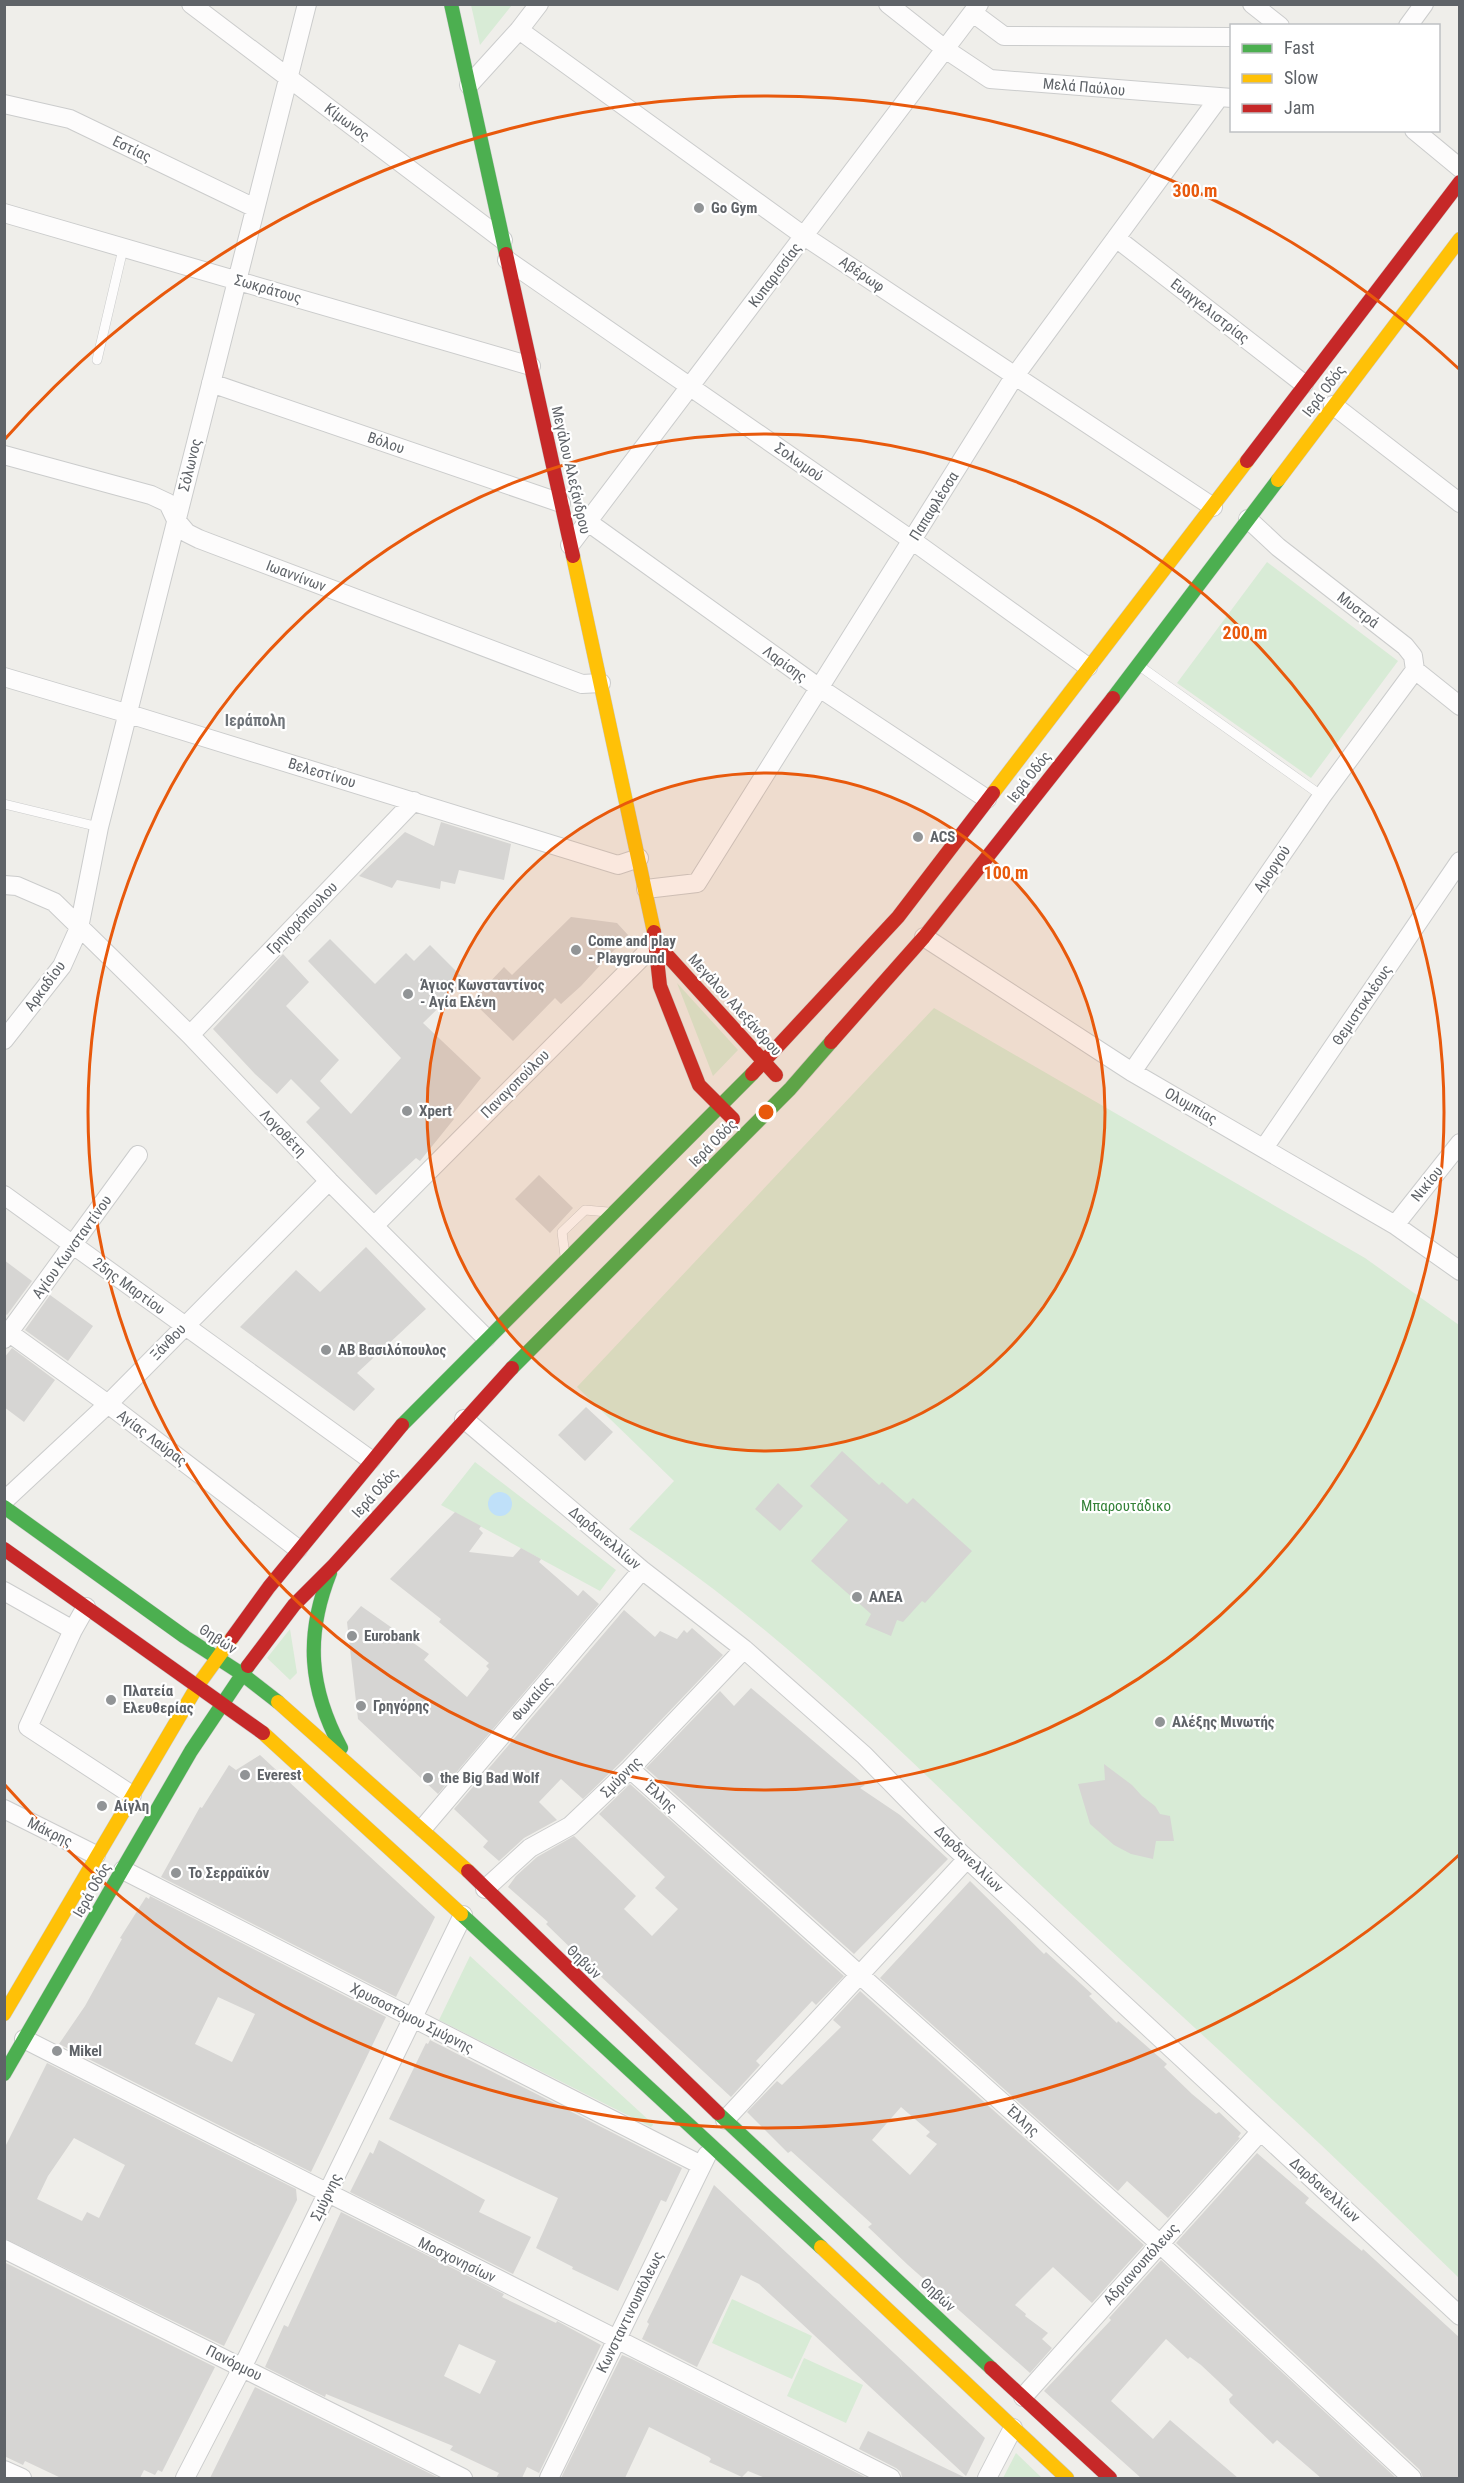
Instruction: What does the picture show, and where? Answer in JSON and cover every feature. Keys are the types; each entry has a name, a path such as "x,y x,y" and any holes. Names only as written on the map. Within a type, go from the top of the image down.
{"main road":[{"name":"Μεγάλου Αλεξάνδρου","path":"451,4 646,889 656,943 660,986 699,1085 747,1132"},
{"name":"Ιερά Οδός","path":"4,2014 198,1686 298,1549 405,1421 720,1107 849,972 898,917 1460,182"},
{"name":"Ιερά Οδός","path":"4,2074 191,1751 242,1674 294,1605 334,1565 517,1362 790,1089 924,937 1138,665 1460,239"},
{"name":"Μεγάλου Αλεξάνδρου","path":"656,943 790,1089"},
{"name":"Θηβών","path":"4,1507 185,1637 242,1674 289,1711 423,1828 725,2120 1110,2478"},
{"path":"4,1549 198,1686 275,1744 713,2146 1067,2478"},
{"path":"334,1565 319,1602 312,1653 313,1675 320,1705 330,1730 346,1755 374,1785"}],"street":[{"name":"Κίμωνος","path":"191,4 503,240"},
{"name":"Σόλωνος","path":"79,928 99,827 307,4"},
{"path":"469,85 519,30 539,4"},
{"name":"Μελά Παύλου","path":"888,4 945,49 990,79 1225,98"},
{"path":"1252,4 1277,24"},
{"path":"1409,24 1424,4"},
{"path":"976,9 1004,36 1230,38"},
{"name":"Κυπαρισσίας","path":"570,545 976,9"},
{"name":"Αβέρωφ","path":"519,30 804,236 1213,507"},
{"name":"Παπαφλέσσα","path":"646,889 697,883 1014,377 1116,238 1225,98"},
{"name":"Εστίας","path":"4,104 70,119 255,208"},
{"path":"1416,132 1460,168"},
{"name":"Σωκράτους","path":"4,213 531,366"},
{"name":"Ευαγγελιστρίας","path":"1116,238 1304,384"},
{"name":"Σολωμού","path":"507,260 913,541 1088,667"},
{"name":"Βόλου","path":"211,383 561,502"},
{"path":"1333,405 1460,504"},
{"name":"Ιωαννίνων","path":"4,455 151,495 168,503 176,520 187,533 199,539 582,684 601,683"},
{"name":"Μυστρά","path":"1248,519 1278,547 1405,646 1413,656 1415,670 1460,706"},
{"name":"Λαρίσης","path":"588,522 818,687 987,799"},
{"name":"Αμοργού","path":"1132,1072 1322,796 1415,670"},
{"name":"Βελεστίνου","path":"4,677 618,865 639,858"},
{"name":"Γρηγορόπουλου","path":"190,1035 414,801"},
{"name":"Θεμιστοκλέους","path":"1264,1148 1460,861"},
{"name":"Λογοθέτη","path":"4,885 17,886 54,902 190,1035 329,1181 486,1338"},
{"name":"Αρκαδίου","path":"4,1040 62,966 79,928"},
{"name":"Ολυμπίας","path":"924,937 1132,1072 1395,1225 1460,1271"},
{"name":"Παναγοπούλου","path":"374,1226 656,943"},
{"name":"Νικίου","path":"1395,1225 1460,1143"},
{"name":"Αγίου Κωνσταντίνου","path":"6,1333 74,1245 138,1155"},
{"name":"Ξάνθου","path":"4,1502 108,1404 329,1181"},
{"name":"25ης Μαρτίου","path":"4,1195 371,1460"},
{"name":"Αγίας Λαύρας","path":"6,1333 108,1404 298,1549"},
{"name":"Δαρδανελλίων","path":"464,1419 642,1570 744,1648 864,1755 967,1859 1460,2316"},
{"name":"Φωκαίας","path":"423,1828 642,1570"},
{"path":"4,1591 73,1630"},
{"path":"86,1607 28,1727 132,1796"},
{"name":"Σμύρνης","path":"485,1889 530,1848 570,1826 630,1769 744,1648"},
{"name":"Έλλης","path":"630,1769 1159,2243 1412,2478"},
{"name":"Μάκρης","path":"4,1809 96,1855"},
{"path":"725,2120 967,1859"},
{"name":"Χρυσοστόμου Σμύρνης","path":"123,1870 701,2165"},
{"name":"Σμύρνης","path":"185,2478 327,2195 463,1915"},
{"name":"Μοσχονησίων","path":"24,2039 327,2195 891,2478"},
{"name":"Αδριανουπόλεως","path":"1023,2397 1260,2132"},
{"name":"Κωνσταντινουπόλεως","path":"549,2478 701,2165 713,2146"},
{"name":"Πανόρμου","path":"4,2249 463,2478"},
{"path":"987,2478 1013,2428"},
{"path":"4,2470 22,2478"}],"lane":[{"path":"97,360 123,249"},
{"path":"1138,665 1322,796"},
{"path":"4,804 99,827"},
{"path":"565,1260 562,1232 585,1210 613,1213"}],"green space":[{"path":"471,5 512,5 480,45"},
{"path":"1267,562 1398,661 1311,778 1177,683"},
{"path":"677,983 738,1050 713,1076"},
{"name":"Μπαρουτάδικο","path":"934,1008 1365,1258 1459,1325 1459,2278 1322,2146 1074,1916 896,1746 740,1610 686,1568 629,1529 674,1481 577,1387"},
{"path":"475,1462 616,1570 600,1591 441,1505"},
{"path":"290,1629 297,1673 290,1680 267,1658"},
{"path":"470,1956 653,2125 651,2127 439,2020"},
{"path":"732,2299 812,2336 792,2379 712,2343"},
{"path":"804,2358 863,2385 846,2423 787,2396"},
{"path":"1016,2453 1042,2478 1003,2478"}],"water":[{"path":"500,1492 509,1495 512,1504 509,1513 500,1516 491,1513 488,1504 491,1495"}],"building":[{"path":"441,822 511,844 504,880 459,870 455,884 441,881 440,889 397,880 392,888 359,876 405,832 434,846"},
{"path":"571,917 617,923 628,935 581,986 561,1004 555,998 513,1041 472,1001 504,967 512,975"},
{"path":"330,939 375,984 406,953 414,961 430,945 466,981 423,1023 481,1078 451,1116 454,1119 420,1161 416,1158 376,1195 306,1122 320,1108 291,1079 277,1094 213,1029 283,954 309,982 286,1006 339,1060 320,1081 351,1114 401,1058 308,961"},
{"path":"539,1175 573,1208 550,1233 515,1199"},
{"name":"ΑΒ Βασιλόπουλος","path":"366,1247 426,1309 357,1373 375,1389 354,1411 240,1327 296,1270 320,1292"},
{"path":"4,1260 32,1281 7,1315 4,1313"},
{"path":"50,1295 93,1326 68,1361 25,1330"},
{"path":"12,1348 55,1380 24,1422 4,1407 4,1358"},
{"path":"586,1407 613,1432 585,1461 558,1435"},
{"path":"842,1451 879,1485 882,1482 907,1504 913,1498 972,1551 925,1603 922,1601 903,1622 897,1620 891,1636 865,1625 871,1614 811,1561 848,1520 810,1486"},
{"path":"778,1483 803,1506 780,1531 755,1509"},
{"path":"455,1512 481,1526 479,1529 483,1533 469,1552 513,1557 521,1548 541,1559 539,1562 578,1596 583,1590 599,1604 438,1794 358,1719 347,1622 361,1606 429,1654 424,1660 467,1697 489,1669 486,1666 489,1663 439,1622 441,1619 390,1579"},
{"path":"624,1610 655,1637 660,1631 677,1639 684,1630 687,1633 692,1628 723,1655 583,1799 561,1779 539,1802 557,1820 524,1838 499,1861 483,1847 488,1841 454,1809"},
{"path":"751,1688 865,1785 860,1788 900,1815 948,1859 854,1954 646,1768 720,1691 734,1706"},
{"path":"260,1755 435,1917 396,1997 161,1877 200,1807 202,1808 229,1765 236,1770"},
{"path":"1104,1764 1132,1785 1155,1806 1160,1814 1170,1816 1174,1841 1156,1841 1153,1859 1131,1854 1114,1845 1090,1824 1078,1784 1105,1780"},
{"path":"630,1784 844,1976 816,2005 812,2001 756,2061 760,2065 731,2097 584,1961 546,1924 548,1922 508,1887 516,1876 537,1857 574,1836 636,1896 624,1909 652,1936 678,1909 655,1888 665,1877 599,1814"},
{"path":"970,1881 1044,1954 1046,1952 1092,1994 1089,1996 1117,2023 1118,2021 1167,2064 1164,2067 1192,2094 1216,2114 1219,2112 1241,2133 1238,2137 1240,2138 1168,2218 1127,2181 1118,2191 880,1978"},
{"path":"150,1896 386,2017 311,2172 59,2044 85,2006 122,1939 120,1938 146,1897 149,1899","holes":["218,1997 255,2014 232,2062 195,2044"]},
{"path":"860,1991 1144,2245 1092,2303 1053,2267 1015,2305 1026,2314 1025,2316 1048,2333 1042,2339 1052,2348 1030,2373 908,2265 868,2227 872,2224 791,2151 788,2153 747,2112 777,2081 782,2085 841,2027 833,2020","holes":["901,2107 930,2132 926,2136 937,2144 910,2175 872,2140"]},
{"path":"430,2040 682,2168 666,2202 661,2200 618,2291 572,2269 573,2267 536,2248 558,2198 389,2119 426,2043 428,2044"},
{"path":"47,2063 296,2189 297,2200 224,2346 4,2238 4,2149","holes":["74,2138 125,2165 99,2218 87,2212 82,2221 37,2199 48,2176"]},
{"path":"379,2140 485,2200 479,2212 531,2237 513,2274 350,2192 370,2152 373,2154"},
{"path":"1257,2153 1309,2198 1305,2203 1362,2251 1363,2249 1460,2338 1460,2478 1423,2478 1420,2470 1176,2243"},
{"path":"714,2185 985,2438 966,2476 759,2284 741,2275 697,2367 642,2339 649,2324 647,2322"},
{"path":"341,2212 504,2294 502,2297 556,2323 557,2321 601,2345 539,2473 527,2467 522,2478 496,2478 499,2473 450,2450 453,2446 326,2394 325,2397 265,2367 284,2325 288,2327","holes":["459,2344 496,2361 480,2394 444,2376"]},
{"path":"1161,2260 1396,2478 1321,2478 1277,2440 1273,2444 1230,2403 1229,2399 1233,2395 1201,2365 1190,2357 1188,2359 1166,2339 1111,2401 1153,2439 1170,2420 1238,2478 1141,2478 1044,2391 1111,2320 1109,2318"},
{"path":"4,2262 215,2367 162,2472 158,2470 155,2475 144,2470 140,2478 61,2478 25,2461 23,2465 4,2456"},
{"path":"622,2355 867,2478 765,2478 748,2471 742,2477 709,2462 711,2459 709,2457 649,2427 625,2478 561,2478"},
{"path":"255,2387 439,2478 210,2478"},
{"path":"868,2431 966,2478 902,2478 901,2472 896,2468 859,2449"}],"traffic: fast":[{"path":"451,4 506,254"},
{"path":"1113,698 1278,480"},
{"path":"512,1368 790,1089 831,1042"},
{"path":"402,1425 752,1074"},
{"path":"4,1507 185,1637 242,1674 278,1702"},
{"path":"330,1573 317,1618 314,1662 322,1704 341,1748"},
{"path":"4,2074 191,1751 248,1666"},
{"path":"461,1914 821,2247"},
{"path":"718,2113 991,2368"}],"traffic: slow":[{"path":"1278,480 1460,239"},
{"path":"993,793 1247,461"},
{"path":"573,556 654,932"},
{"path":"4,2014 198,1685 232,1638"},
{"path":"278,1702 468,1871"},
{"path":"263,1733 461,1914"},
{"path":"821,2247 1067,2478"}],"traffic: jam":[{"path":"1247,461 1460,182"},
{"path":"506,254 573,556"},
{"path":"831,1042 924,937 1113,698"},
{"path":"752,1074 898,917 993,793"},
{"path":"654,932 660,986 699,1085 733,1119"},
{"path":"656,943 776,1075"},
{"path":"248,1666 294,1605 334,1565 512,1368"},
{"path":"232,1638 269,1587 402,1425"},
{"path":"4,1549 263,1733"},
{"path":"468,1871 718,2113"},
{"path":"991,2368 1110,2478"}],"place":[{"name":"Go Gym","path":"699,208"},
{"name":"ACS","path":"918,837"},
{"name":"Come and play - Playground","path":"576,950"},
{"name":"Άγιος Κωνσταντίνος - Αγία Ελένη","path":"408,994"},
{"name":"Xpert","path":"407,1111"},
{"name":"ΑΒ Βασιλόπουλος","path":"326,1350"},
{"name":"ΑΛΕΑ","path":"857,1597"},
{"name":"Eurobank","path":"352,1636"},
{"name":"Πλατεία Ελευθερίας","path":"111,1700"},
{"name":"Γρηγόρης","path":"361,1706"},
{"name":"Αλέξης Μινωτής","path":"1160,1722"},
{"name":"Everest","path":"245,1775"},
{"name":"the Big Bad Wolf","path":"428,1778"},
{"name":"Αίγλη","path":"102,1806"},
{"name":"Το Σερραϊκόν","path":"176,1873"},
{"name":"Mikel","path":"57,2051"}],"district":[{"name":"Ιεράπολη","path":"255,720"}]}
